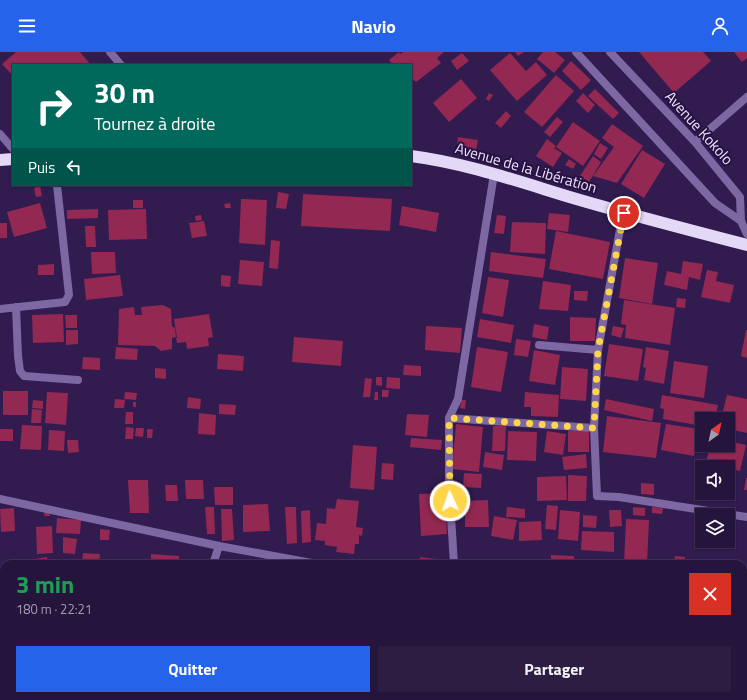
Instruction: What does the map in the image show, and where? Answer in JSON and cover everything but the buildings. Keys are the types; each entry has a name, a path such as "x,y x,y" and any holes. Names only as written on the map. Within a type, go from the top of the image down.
{"highway":[{"name":"Avenue de la Libération","path":"412,156 428,158 494,174 624,213 747,245"},
{"path":"0,160 12,158"}],"street":[{"path":"110,52 120,64"},
{"path":"576,52 715,203 741,221"},
{"name":"Avenue Kokolo","path":"610,52 695,142 740,197 741,221 747,234"},
{"path":"695,142 747,97"},
{"path":"0,134 12,148"},
{"path":"454,560 449,485 449,418 458,399 494,174"},
{"path":"0,309 65,302 68,295 57,186"},
{"path":"624,213 598,350 594,428 597,496 619,497 747,517"},
{"path":"16,307 18,356 20,371 24,376 78,380"},
{"path":"539,345 598,350"},
{"path":"449,418 594,428"},
{"path":"0,498 219,546 295,560"},
{"path":"214,560 219,546"}],"route":[{"path":"450,501 449,418 594,428 598,350 624,213"}]}
